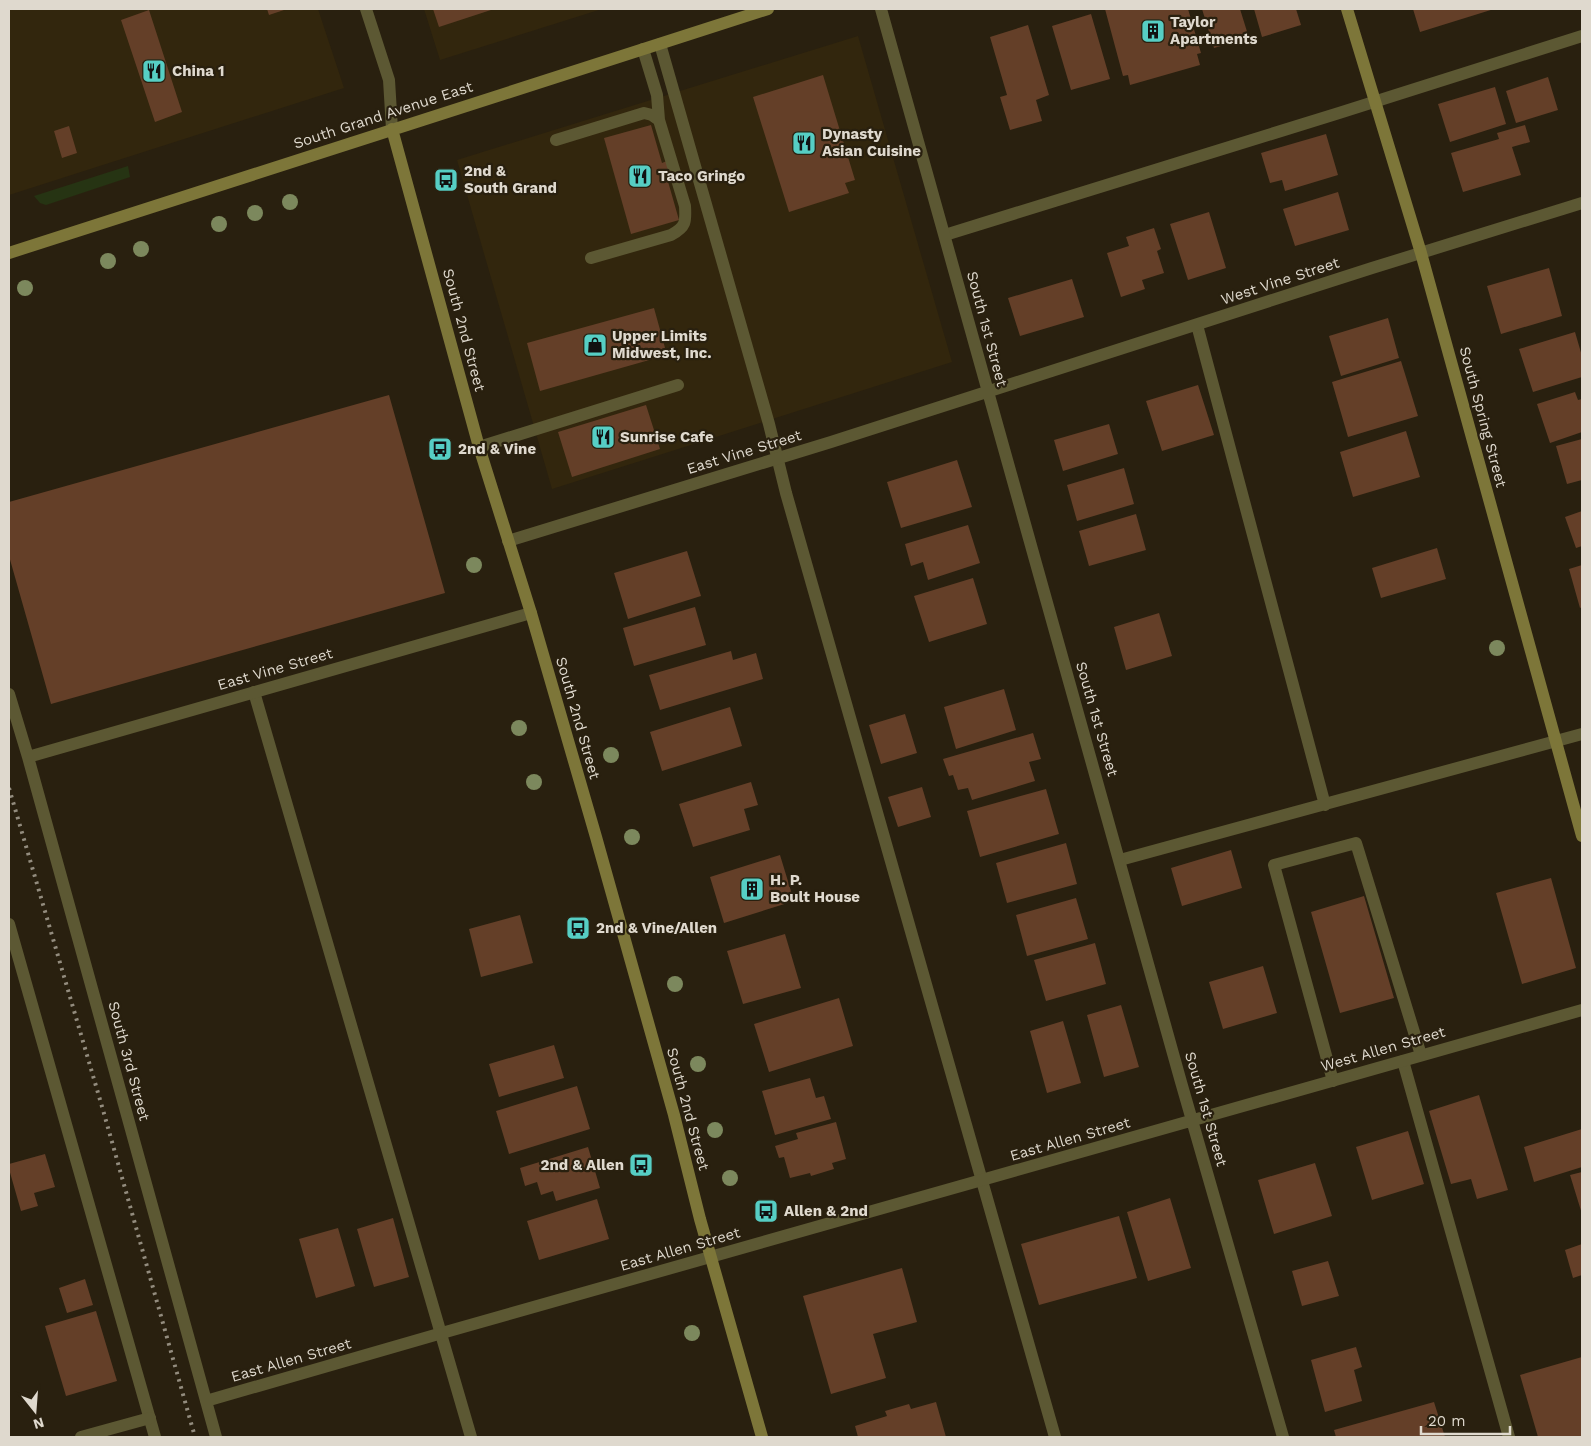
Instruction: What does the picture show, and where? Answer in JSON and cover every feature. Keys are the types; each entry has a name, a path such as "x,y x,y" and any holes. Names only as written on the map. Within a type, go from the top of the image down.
{"main road":[{"name":"South Grand Avenue East","path":"9,253 768,9"},
{"name":"South Spring Street","path":"1347,9 1421,253 1582,836"},
{"name":"South 2nd Street","path":"392,129 479,447 531,613 674,1115 700,1219 762,1437"}],"street":[{"name":"South 2nd Street","path":"366,9 389,80 392,129"},
{"name":"South 1st Street","path":"881,9 1192,1121 1283,1437"},
{"path":"945,235 1582,36"},
{"path":"660,44 770,424 777,458 869,786 1055,1437"},
{"path":"590,258 671,235 680,230 686,221 685,206 659,120 657,95 643,49"},
{"path":"556,140 644,113 652,115 659,120"},
{"name":"West Vine Street","path":"988,392 1582,203"},
{"path":"1197,325 1325,805"},
{"path":"479,447 678,385"},
{"name":"East Vine Street","path":"508,541 988,392"},
{"name":"East Vine Street","path":"28,757 531,613"},
{"path":"254,692 471,1437"},
{"name":"South 3rd Street","path":"9,694 216,1437"},
{"path":"1120,860 1582,734"},
{"path":"1333,1081 1274,865 1356,843 1421,1055"},
{"path":"9,924 155,1437"},
{"name":"West Allen Street","path":"1192,1121 1582,1010"},
{"path":"1403,1061 1508,1437"},
{"name":"East Allen Street","path":"206,1401 1192,1121"},
{"path":"81,1437 150,1418"}],"shaded area":[{"path":"9,9 318,9 344,88 9,195"},
{"path":"424,9 602,9 440,60"},
{"path":"858,36 952,362 552,489 457,160"}],"green space":[{"path":"128,166 130,177 46,205 40,203 34,196"}],"building":[{"path":"267,9 287,9 269,15"},
{"path":"433,9 494,9 439,27"},
{"name":"Taylor Apartments","path":"1105,9 1188,9 1201,53 1197,54 1200,65 1130,85 1128,75 1123,76"},
{"path":"1202,9 1240,9 1249,38 1214,48"},
{"path":"1254,9 1296,9 1301,25 1262,37"},
{"path":"1413,9 1494,9 1420,32"},
{"path":"149,10 182,112 155,122 121,20"},
{"path":"1091,14 1110,79 1071,90 1052,26"},
{"path":"1028,25 1049,95 1036,100 1042,121 1010,130 1000,97 1007,95 990,37"},
{"path":"823,75 855,180 845,183 849,193 789,212 753,97"},
{"path":"1548,77 1558,110 1516,123 1506,91"},
{"path":"1495,87 1506,124 1450,142 1438,104"},
{"path":"651,125 662,163 667,161 671,177 667,178 679,220 631,234 604,138"},
{"path":"1525,125 1530,142 1512,147 1521,175 1463,192 1451,153 1499,139 1497,133"},
{"path":"69,126 77,153 62,158 54,131"},
{"path":"1326,134 1338,175 1285,191 1282,180 1270,183 1261,153"},
{"path":"1338,192 1349,230 1295,246 1283,209"},
{"path":"1209,212 1226,268 1188,280 1170,224"},
{"path":"1154,228 1161,249 1157,251 1164,273 1142,280 1145,289 1121,297 1107,253 1129,246 1126,237"},
{"path":"1549,268 1562,316 1501,334 1487,286"},
{"path":"1072,279 1084,317 1020,336 1008,298"},
{"path":"654,308 667,355 540,391 527,343"},
{"path":"1388,318 1399,358 1341,376 1329,336"},
{"path":"1575,332 1582,356 1582,377 1533,392 1519,349"},
{"path":"1401,361 1418,416 1348,437 1332,382"},
{"path":"1198,385 1214,435 1162,451 1146,401"},
{"path":"1575,392 1578,400 1582,399 1582,432 1550,443 1537,404"},
{"path":"389,395 445,593 51,704 9,556 9,502"},
{"path":"646,405 660,449 572,477 558,432"},
{"path":"1109,424 1118,454 1063,471 1054,440"},
{"path":"1406,431 1420,477 1353,497 1340,452"},
{"path":"1582,439 1582,480 1567,484 1556,446"},
{"path":"957,460 972,507 901,528 887,482"},
{"path":"1124,468 1134,504 1077,521 1067,485"},
{"path":"1582,511 1582,546 1576,548 1565,517"},
{"path":"1136,514 1146,550 1089,566 1079,531"},
{"path":"968,525 980,563 928,580 923,562 911,566 905,544"},
{"path":"1437,548 1446,579 1381,598 1372,568"},
{"path":"687,551 701,596 628,619 614,573"},
{"path":"1582,565 1582,607 1580,608 1569,569"},
{"path":"973,578 987,624 929,642 914,596"},
{"path":"695,607 706,645 634,666 623,628"},
{"path":"1159,613 1172,656 1126,670 1114,627"},
{"path":"731,651 733,660 756,653 763,679 660,710 649,675"},
{"path":"1004,689 1016,730 956,749 944,707"},
{"path":"730,707 742,746 662,771 650,732"},
{"path":"905,714 917,753 881,764 869,725"},
{"path":"1033,733 1041,759 1029,762 1035,781 972,800 968,788 958,790 953,775 949,776 943,759"},
{"path":"751,782 758,805 744,809 750,830 693,847 679,804"},
{"path":"922,787 931,817 898,827 888,797"},
{"path":"1046,789 1059,834 980,857 967,811"},
{"path":"1066,843 1077,884 1007,903 996,863"},
{"path":"1231,850 1242,888 1182,906 1171,868"},
{"name":"H. P. Boult House","path":"780,855 794,901 724,923 710,877"},
{"path":"1551,878 1576,968 1522,984 1496,893"},
{"path":"1364,896 1394,998 1340,1013 1311,912"},
{"path":"1076,898 1088,939 1027,956 1016,915"},
{"path":"520,915 533,963 481,977 469,929"},
{"path":"785,934 801,988 743,1004 727,951"},
{"path":"1095,943 1106,984 1046,1001 1034,960"},
{"path":"1263,966 1277,1013 1223,1029 1209,982"},
{"path":"839,998 853,1046 769,1072 754,1024"},
{"path":"1121,1005 1139,1067 1104,1077 1087,1015"},
{"path":"1063,1021 1081,1083 1047,1093 1030,1031"},
{"path":"554,1045 564,1078 499,1097 489,1064"},
{"path":"810,1078 816,1098 824,1096 831,1119 775,1135 762,1091"},
{"path":"577,1086 590,1129 509,1154 496,1111"},
{"path":"1479,1095 1508,1190 1477,1199 1471,1179 1451,1184 1429,1111"},
{"path":"836,1122 846,1159 832,1163 834,1169 811,1176 810,1173 790,1178 784,1157 779,1158 775,1146 798,1139 796,1133"},
{"path":"1582,1129 1582,1167 1534,1182 1524,1147"},
{"path":"1408,1131 1424,1184 1372,1200 1356,1147"},
{"path":"588,1147 600,1188 556,1201 553,1191 541,1195 537,1182 525,1186 520,1168"},
{"path":"45,1154 55,1187 34,1193 38,1206 21,1211 9,1164"},
{"path":"1315,1163 1332,1216 1274,1234 1258,1180"},
{"path":"1582,1172 1582,1214 1570,1175"},
{"path":"1170,1198 1191,1268 1148,1281 1127,1212"},
{"path":"597,1199 609,1239 539,1260 527,1221"},
{"path":"1119,1216 1137,1278 1039,1305 1021,1244"},
{"path":"393,1218 409,1277 374,1287 357,1229"},
{"path":"338,1228 355,1286 316,1298 299,1239"},
{"path":"1582,1244 1582,1275 1573,1278 1565,1250"},
{"path":"1328,1261 1339,1296 1302,1306 1292,1271"},
{"path":"902,1268 917,1322 873,1334 886,1378 831,1394 803,1296"},
{"path":"85,1279 93,1305 67,1313 59,1288"},
{"path":"96,1311 117,1381 66,1396 45,1326"},
{"path":"1356,1347 1362,1367 1354,1370 1362,1401 1325,1412 1311,1360"},
{"path":"1582,1357 1582,1437 1538,1437 1520,1375"},
{"path":"936,1402 946,1437 858,1437 855,1426 887,1416 885,1411 909,1404 911,1409"},
{"path":"1434,1402 1445,1437 1336,1437 1334,1430"}],"railway":[{"path":"9,788 103,1110 195,1437"}],"place":[{"name":"Taylor Apartments","path":"1153,31"},
{"name":"China 1","path":"154,71"},
{"name":"Dynasty Asian Cuisine","path":"804,143"},
{"name":"Taco Gringo","path":"640,176"},
{"name":"2nd & South Grand","path":"446,180"},
{"name":"Upper Limits Midwest, Inc.","path":"595,345"},
{"name":"Sunrise Cafe","path":"603,437"},
{"name":"2nd & Vine","path":"440,449"},
{"name":"H. P. Boult House","path":"752,889"},
{"name":"2nd & Vine/Allen","path":"578,928"},
{"name":"2nd & Allen","path":"641,1165"},
{"name":"Allen & 2nd","path":"766,1211"}]}
